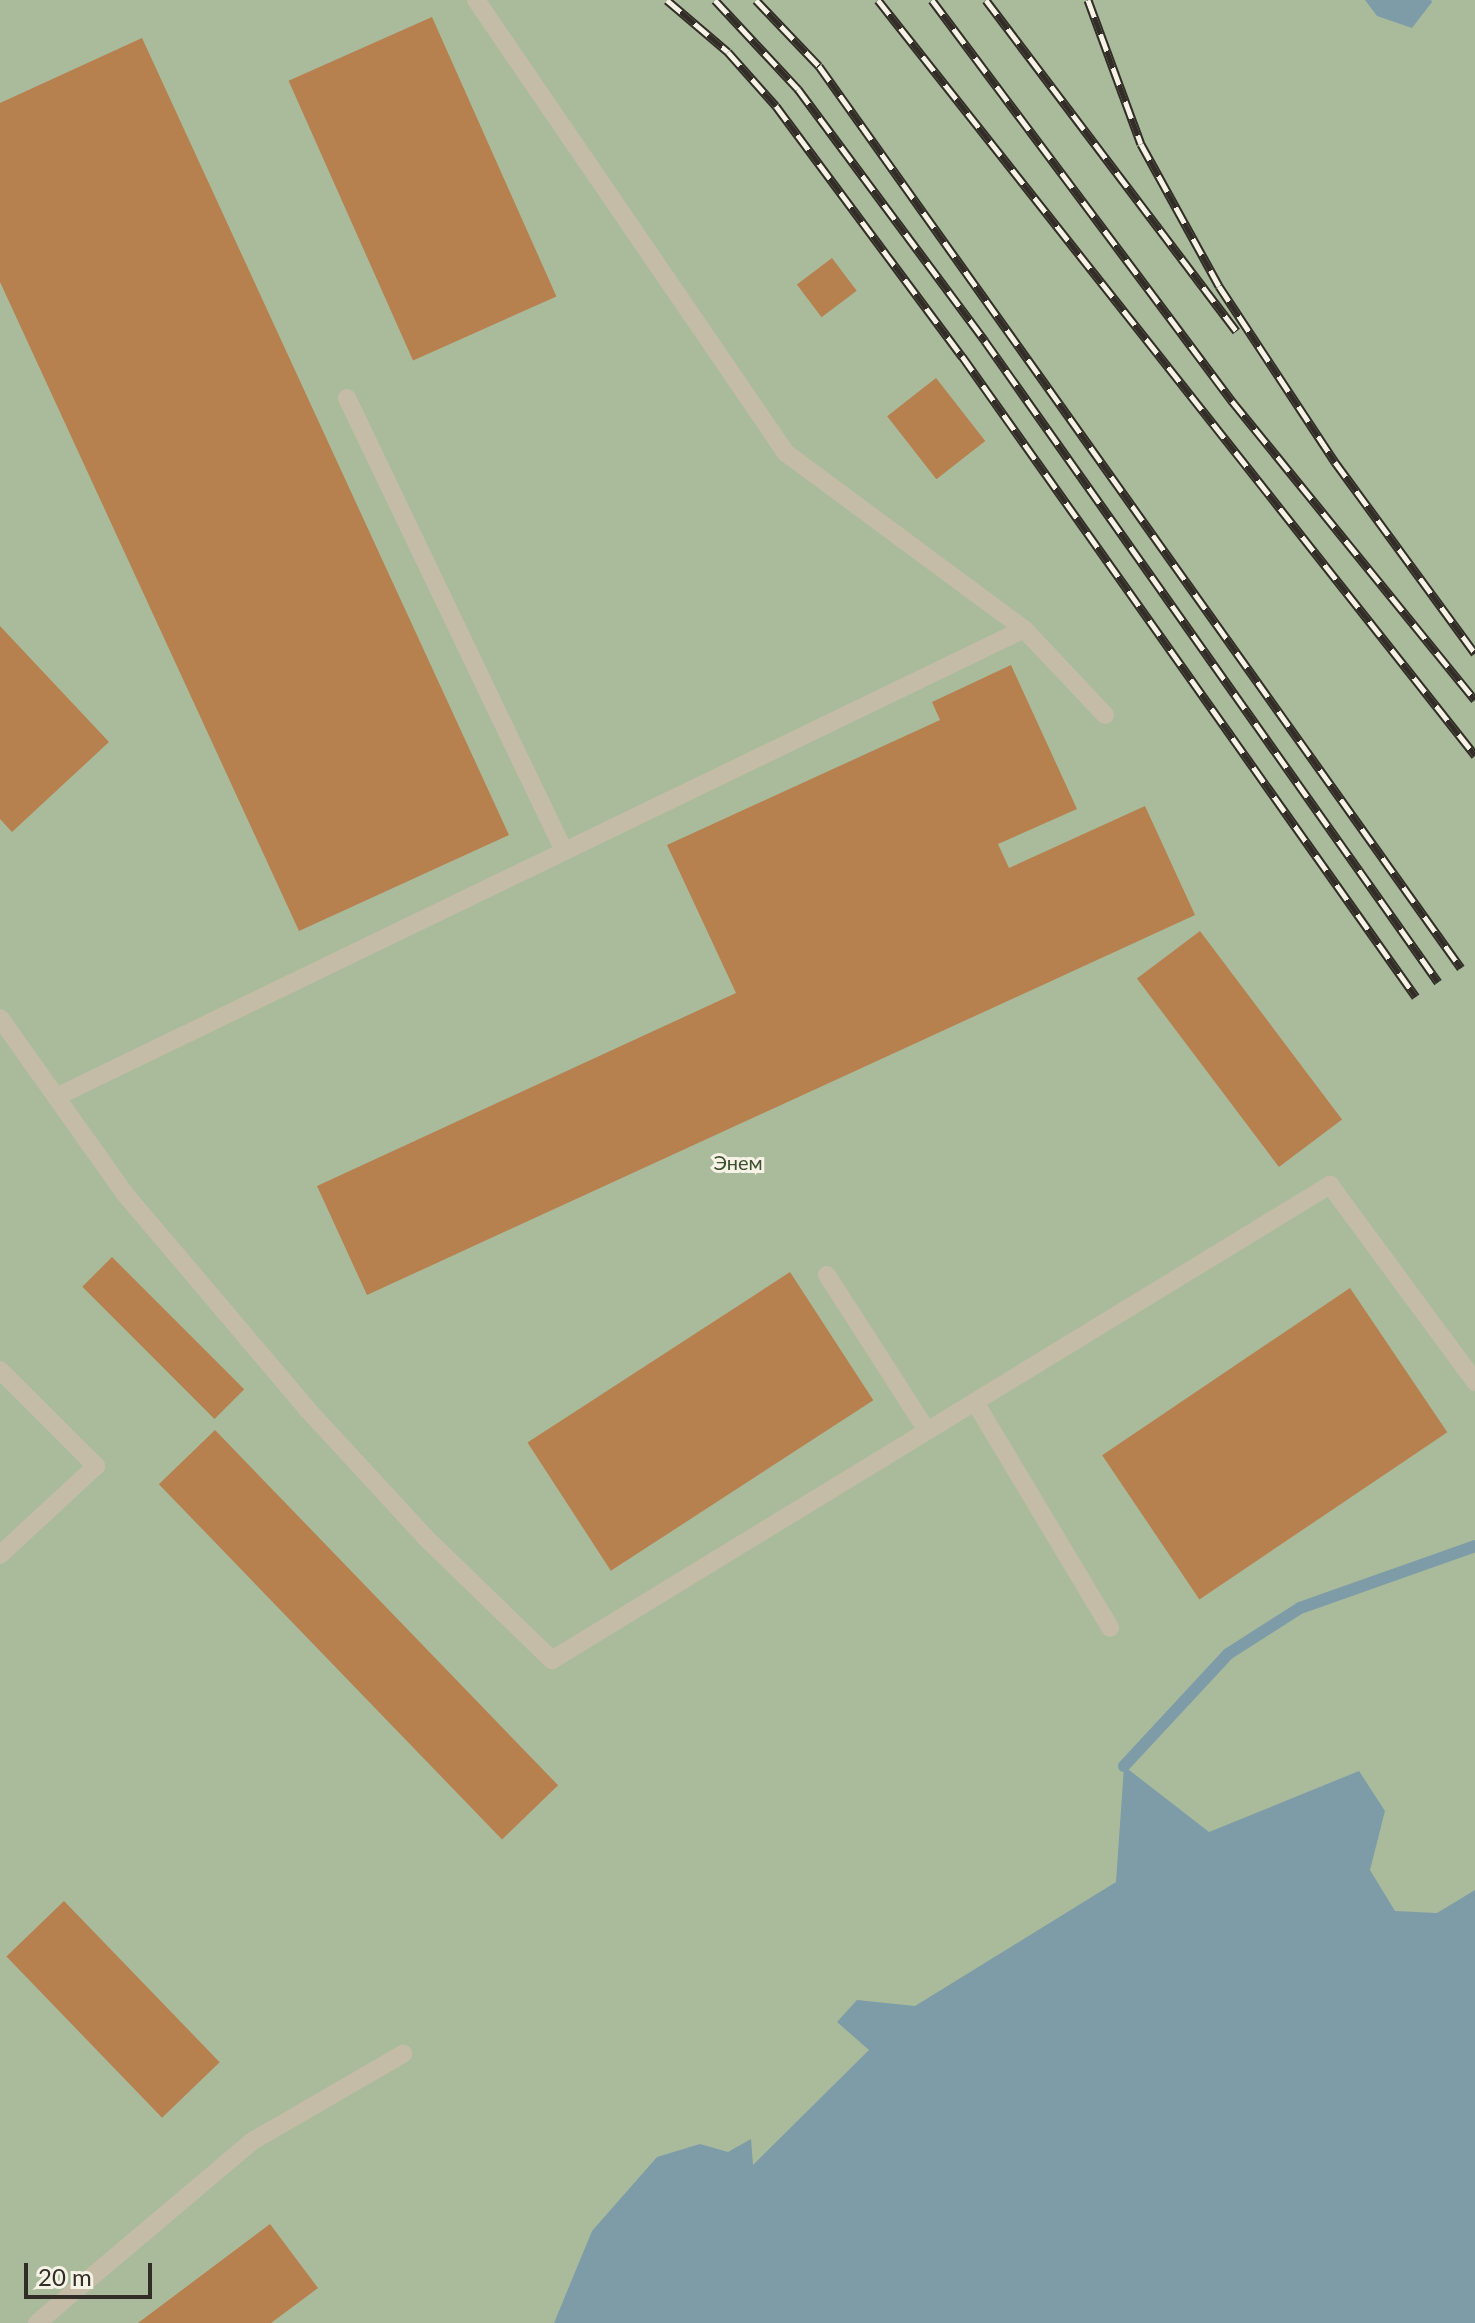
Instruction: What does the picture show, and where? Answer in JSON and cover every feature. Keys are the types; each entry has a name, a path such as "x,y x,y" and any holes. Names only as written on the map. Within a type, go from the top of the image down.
{"lane":[{"path":"476,0 786,453 1024,629 1105,715"},
{"path":"347,398 564,851"},
{"path":"56,1097 1024,629"},
{"path":"0,1018 125,1194 308,1410 425,1537 552,1660 1330,1185 1475,1382"},
{"path":"827,1275 927,1431"},
{"path":"0,1370 96,1466 0,1555"},
{"path":"975,1402 1110,1628"},
{"path":"37,2323 251,2142 403,2054"}],"green space":[{"name":"Энем","path":"0,0 1475,0 1475,2323 0,2323"}],"water":[{"path":"1365,0 1432,2 1412,28 1377,16"},
{"path":"1124,1766 1209,1832 1359,1771 1385,1811 1370,1870 1395,1911 1437,1913 1475,1890 1475,2323 554,2323 592,2231 657,2157 700,2144 728,2152 751,2139 753,2165 869,2050 837,2022 857,2000 915,2006 1116,1882"}],"building":[{"path":"432,17 556,297 413,360 289,81"},
{"path":"142,38 509,835 299,931 0,282 0,103"},
{"path":"832,258 857,291 822,317 797,284"},
{"path":"936,378 985,441 936,479 887,416"},
{"path":"0,626 109,742 12,832 0,819"},
{"path":"1011,665 1077,809 998,844 1009,868 1145,806 1195,915 367,1295 317,1186 736,993 667,845 940,720 932,702"},
{"path":"1200,931 1342,1119 1279,1167 1137,979"},
{"path":"112,1257 244,1389 215,1419 82,1287"},
{"path":"790,1272 873,1400 611,1571 527,1442"},
{"path":"1350,1288 1447,1432 1199,1599 1102,1455"},
{"path":"215,1430 558,1785 502,1840 159,1484"},
{"path":"64,1901 220,2062 162,2118 6,1957"},
{"path":"270,2224 318,2288 271,2323 138,2323"}],"waterway":[{"path":"1124,1766 1228,1654 1300,1608 1475,1546"}],"railway":[{"path":"667,0 728,52 776,106 962,356 1416,997"},
{"path":"715,0 798,89 985,341 1438,982"},
{"path":"756,0 819,66 1461,968"},
{"path":"878,0 1475,755"},
{"path":"932,0 1232,401 1475,700"},
{"path":"986,0 1236,331"},
{"path":"1088,0 1141,144 1219,286 1335,462 1475,653"}]}
